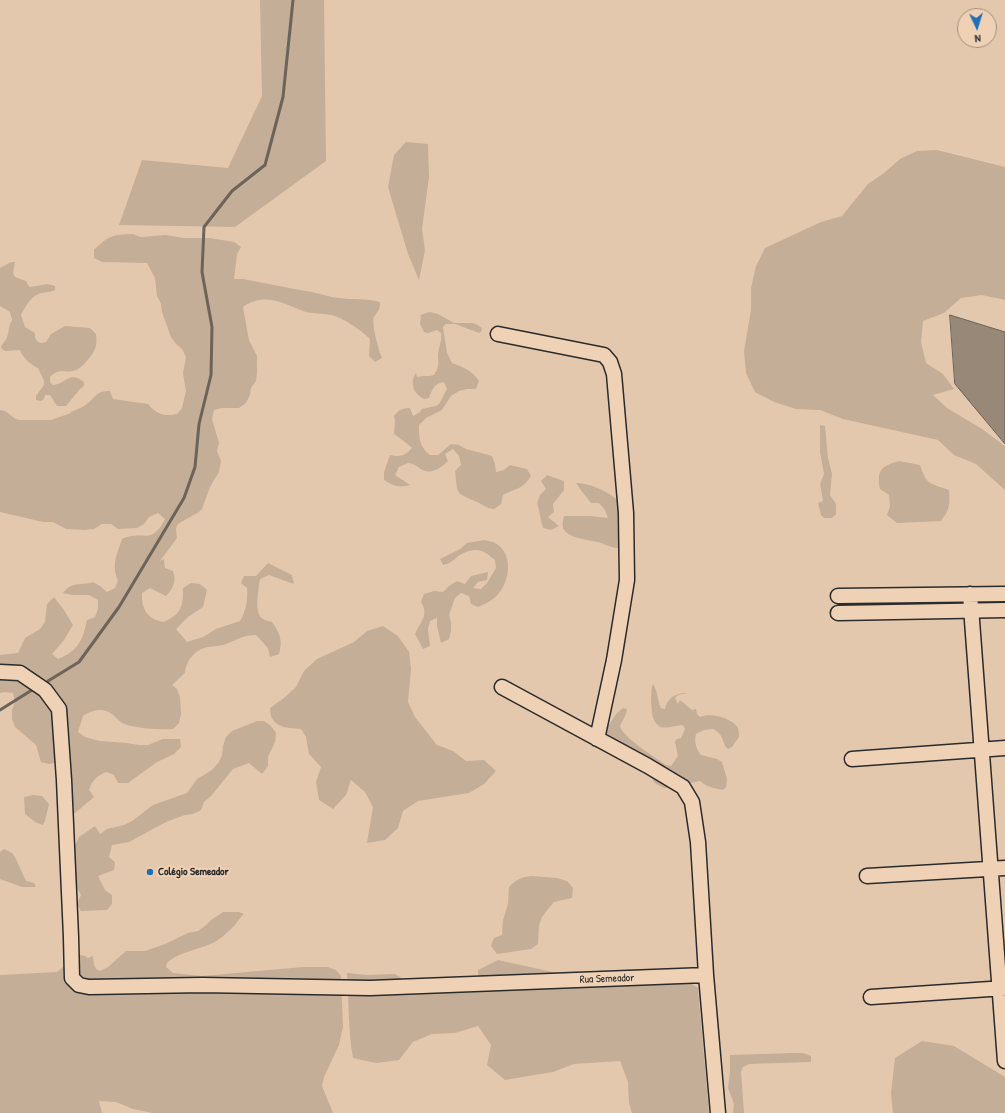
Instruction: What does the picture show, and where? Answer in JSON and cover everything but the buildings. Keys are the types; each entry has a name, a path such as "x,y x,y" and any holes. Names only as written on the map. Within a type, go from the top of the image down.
{"street":[{"path":"498,334 604,356 610,362 614,374 626,513 627,580 614,660 597,739"},
{"path":"970,594 981,750 998,868 1005,1061"},
{"path":"838,596 1005,594"},
{"path":"838,612 1005,610"},
{"name":"Rua Semeador","path":"0,672 20,673 45,690 59,709 72,938 72,978 79,985 89,987 202,985 370,988 706,975"},
{"path":"502,688 674,781 683,787 692,802 698,842 706,975 718,1113"},
{"path":"852,759 1005,748"},
{"path":"867,876 998,868"},
{"path":"871,997 1002,988"}],"shaded area":[{"path":"260,0 324,0 326,161 235,227 119,225 142,160 228,168 262,96"},
{"path":"406,142 428,144 429,177 422,229 425,250 419,280 408,254 388,187 394,155"},
{"path":"937,150 1005,167 1005,300 982,295 961,298 944,313 923,321 921,342 926,363 943,374 954,389 933,395 947,408 982,429 1005,446 1005,490 976,464 954,455 938,440 843,419 820,410 796,409 774,402 755,392 746,373 744,351 751,310 751,288 756,266 765,248 821,222 842,216 868,184 900,159 917,151"},
{"path":"133,234 141,237 166,235 184,238 210,238 234,242 241,247 237,254 234,279 243,279 344,299 380,302 379,309 373,320 376,338 382,358 375,362 369,356 370,339 351,324 335,316 306,312 273,300 258,300 243,307 249,340 257,356 256,381 251,388 250,395 246,403 239,408 222,408 214,410 212,419 219,443 217,451 221,461 219,472 210,487 202,509 177,525 177,538 160,561 164,559 165,568 173,571 175,578 171,591 166,596 150,588 142,593 142,599 144,609 147,613 154,619 164,622 175,616 180,609 183,600 183,588 191,583 200,584 207,590 203,607 188,617 176,629 187,642 203,637 216,629 240,621 247,601 247,588 241,583 244,576 256,576 268,563 292,575 294,584 269,575 260,579 257,600 258,612 264,620 272,622 277,630 281,641 279,654 270,657 268,648 256,635 244,637 224,645 199,650 189,660 185,673 172,685 177,689 180,697 181,714 179,723 173,729 150,729 127,725 120,722 112,714 101,710 90,712 83,716 78,732 85,737 100,741 139,745 148,745 163,739 180,739 181,747 174,754 157,762 128,783 118,783 114,775 106,772 100,775 93,781 89,790 94,797 74,814 66,815 58,762 49,764 41,762 36,745 15,727 12,719 12,710 15,702 13,693 0,693 0,655 18,653 25,638 40,629 45,622 47,604 54,597 73,625 64,640 52,654 58,659 65,656 75,648 84,633 87,620 95,617 98,609 98,600 89,595 72,595 63,593 66,589 73,585 93,582 107,592 115,588 118,580 115,565 122,539 129,536 151,535 155,533 165,519 158,513 149,517 144,524 137,528 118,529 111,524 102,524 94,529 84,530 66,529 53,522 43,522 0,512 0,410 5,411 19,420 51,420 71,413 82,407 97,394 105,391 110,391 113,399 148,404 154,410 165,415 177,414 182,408 186,391 183,373 186,357 182,349 171,337 162,312 161,304 157,296 155,278 147,263 102,262 94,258 94,250 104,241 116,236"},
{"path":"11,262 15,262 13,273 15,277 26,281 30,287 47,284 55,286 55,290 38,294 32,298 21,315 25,327 35,333 35,338 38,342 46,342 51,334 65,326 90,328 96,334 95,350 79,369 61,371 50,377 50,382 53,385 71,377 75,377 84,382 84,386 66,406 57,406 50,395 45,395 44,399 41,401 36,400 36,396 44,385 44,381 38,368 28,361 20,350 5,351 1,348 12,320 10,312 0,306 0,268"},
{"path":"430,312 438,314 454,323 472,323 482,328 481,332 479,333 455,324 446,324 443,327 447,353 452,363 471,372 479,381 476,389 459,391 451,396 442,410 426,418 419,425 420,442 426,452 430,455 438,455 451,444 459,445 466,449 492,456 496,472 504,470 510,465 527,469 531,476 528,481 522,486 503,495 501,504 494,509 458,492 455,471 461,465 459,456 453,449 445,454 448,461 435,470 425,471 413,464 408,463 399,467 395,475 410,485 396,486 384,480 384,472 390,455 402,455 407,453 412,448 394,434 394,416 405,408 410,408 413,416 422,409 436,406 439,404 447,389 444,382 438,384 432,390 429,398 425,399 415,392 413,385 416,373 417,377 432,376 438,368 438,353 441,333 437,330 428,333 424,332 420,324 421,315"},
{"path":"950,315 1005,332 1005,444 955,384"},
{"path":"820,425 825,426 828,458 832,474 830,495 836,504 836,514 832,518 824,518 821,515 818,503 823,501 820,484 824,474 820,452"},
{"path":"899,461 920,465 925,477 930,483 949,490 949,507 941,521 897,523 887,515 890,506 889,495 880,489 879,477 884,467"},
{"path":"547,475 564,481 564,490 553,504 554,512 548,517 559,526 551,530 543,528 537,503 540,495 546,489 541,481"},
{"path":"576,483 582,483 600,489 621,503 622,549 577,538 565,531 563,526 564,516 608,518 605,510 599,503 591,503"},
{"path":"484,540 493,542 499,546 504,551 507,558 508,573 503,587 495,598 478,607 471,604 469,596 461,593 455,598 449,615 451,631 449,639 441,643 437,626 437,618 430,621 428,629 430,646 423,649 415,634 422,622 424,614 421,602 424,594 434,591 443,592 457,581 465,584 471,576 488,572 487,580 478,582 473,588 481,589 487,583 496,568 495,560 485,552 478,550 464,553 445,565 443,565 440,559 460,549 467,543"},
{"path":"383,626 398,636 409,652 411,669 408,702 415,717 437,745 453,751 466,761 484,760 496,771 484,784 469,793 418,801 403,811 398,828 385,840 367,843 373,807 365,792 351,780 346,795 333,809 319,800 316,782 321,767 309,754 306,737 301,729 284,727 276,723 271,714 270,708 296,687 304,671 317,659 354,642 367,631"},
{"path":"653,684 661,708 665,709 667,702 676,695 687,693 678,695 675,698 678,704 680,700 692,710 696,709 697,714 700,717 710,715 721,717 731,721 738,728 739,737 732,747 728,749 725,746 720,734 713,729 704,730 696,734 696,745 701,755 717,759 722,762 727,779 726,787 723,790 710,787 700,781 681,783 669,788 664,788 656,784 653,781 652,776 606,740 604,732 617,713 623,708 627,709 620,726 622,731 640,747 666,765 671,766 678,756 675,742 677,739 681,738 685,729 683,725 666,728 660,727 655,722 651,702 651,691"},
{"path":"257,721 264,721 271,726 276,733 275,742 268,757 268,766 262,774 249,763 233,769 211,796 204,802 201,810 166,822 129,842 112,845 109,857 115,862 114,870 98,876 105,890 112,895 112,904 107,910 81,911 77,904 81,895 73,880 75,863 73,849 79,837 95,826 100,834 107,829 124,825 132,821 153,805 187,793 197,779 212,770 219,762 226,737 232,731"},
{"path":"33,795 42,796 49,804 43,825 35,822 25,814 24,797"},
{"path":"4,849 12,853 15,857 26,881 34,883 36,887 22,887 0,879 0,852"},
{"path":"531,876 557,878 567,881 573,888 572,898 554,902 542,917 539,926 538,944 531,949 497,954 491,946 494,938 502,935 503,920 508,904 509,887 519,879"},
{"path":"223,912 239,912 244,914 234,926 215,942 176,956 167,963 166,967 173,973 202,976 303,967 328,967 336,970 341,976 343,1027 339,1045 324,1077 322,1086 333,1113 152,1113 133,1109 116,1102 99,1101 102,1113 0,1113 0,975 57,972 77,955 88,958 93,956 94,965 96,969 100,971 108,967 126,951 145,951 165,944 188,933 198,931"},
{"path":"498,960 557,973 576,981 684,979 698,988 709,1113 632,1113 629,1103 628,1082 620,1061 574,1064 553,1072 505,1080 487,1065 491,1045 478,1026 455,1033 432,1034 413,1042 399,1060 376,1063 353,1058 349,1026 347,973 367,975 395,974 414,986 459,988 479,991 478,970"},
{"path":"922,1041 954,1046 1005,1077 1005,1113 893,1113 891,1093 895,1058"},
{"path":"803,1053 811,1056 811,1062 749,1064 743,1067 741,1072 744,1113 733,1113 734,1104 728,1088 730,1055"}],"waterway":[{"path":"48,681 79,662 119,607 184,498 195,467 199,424 211,375 212,327 202,272 204,227 232,191 265,165 283,97 293,0"},
{"path":"0,710 32,690"}],"place":[{"name":"Colégio Semeador","path":"150,872"}]}
